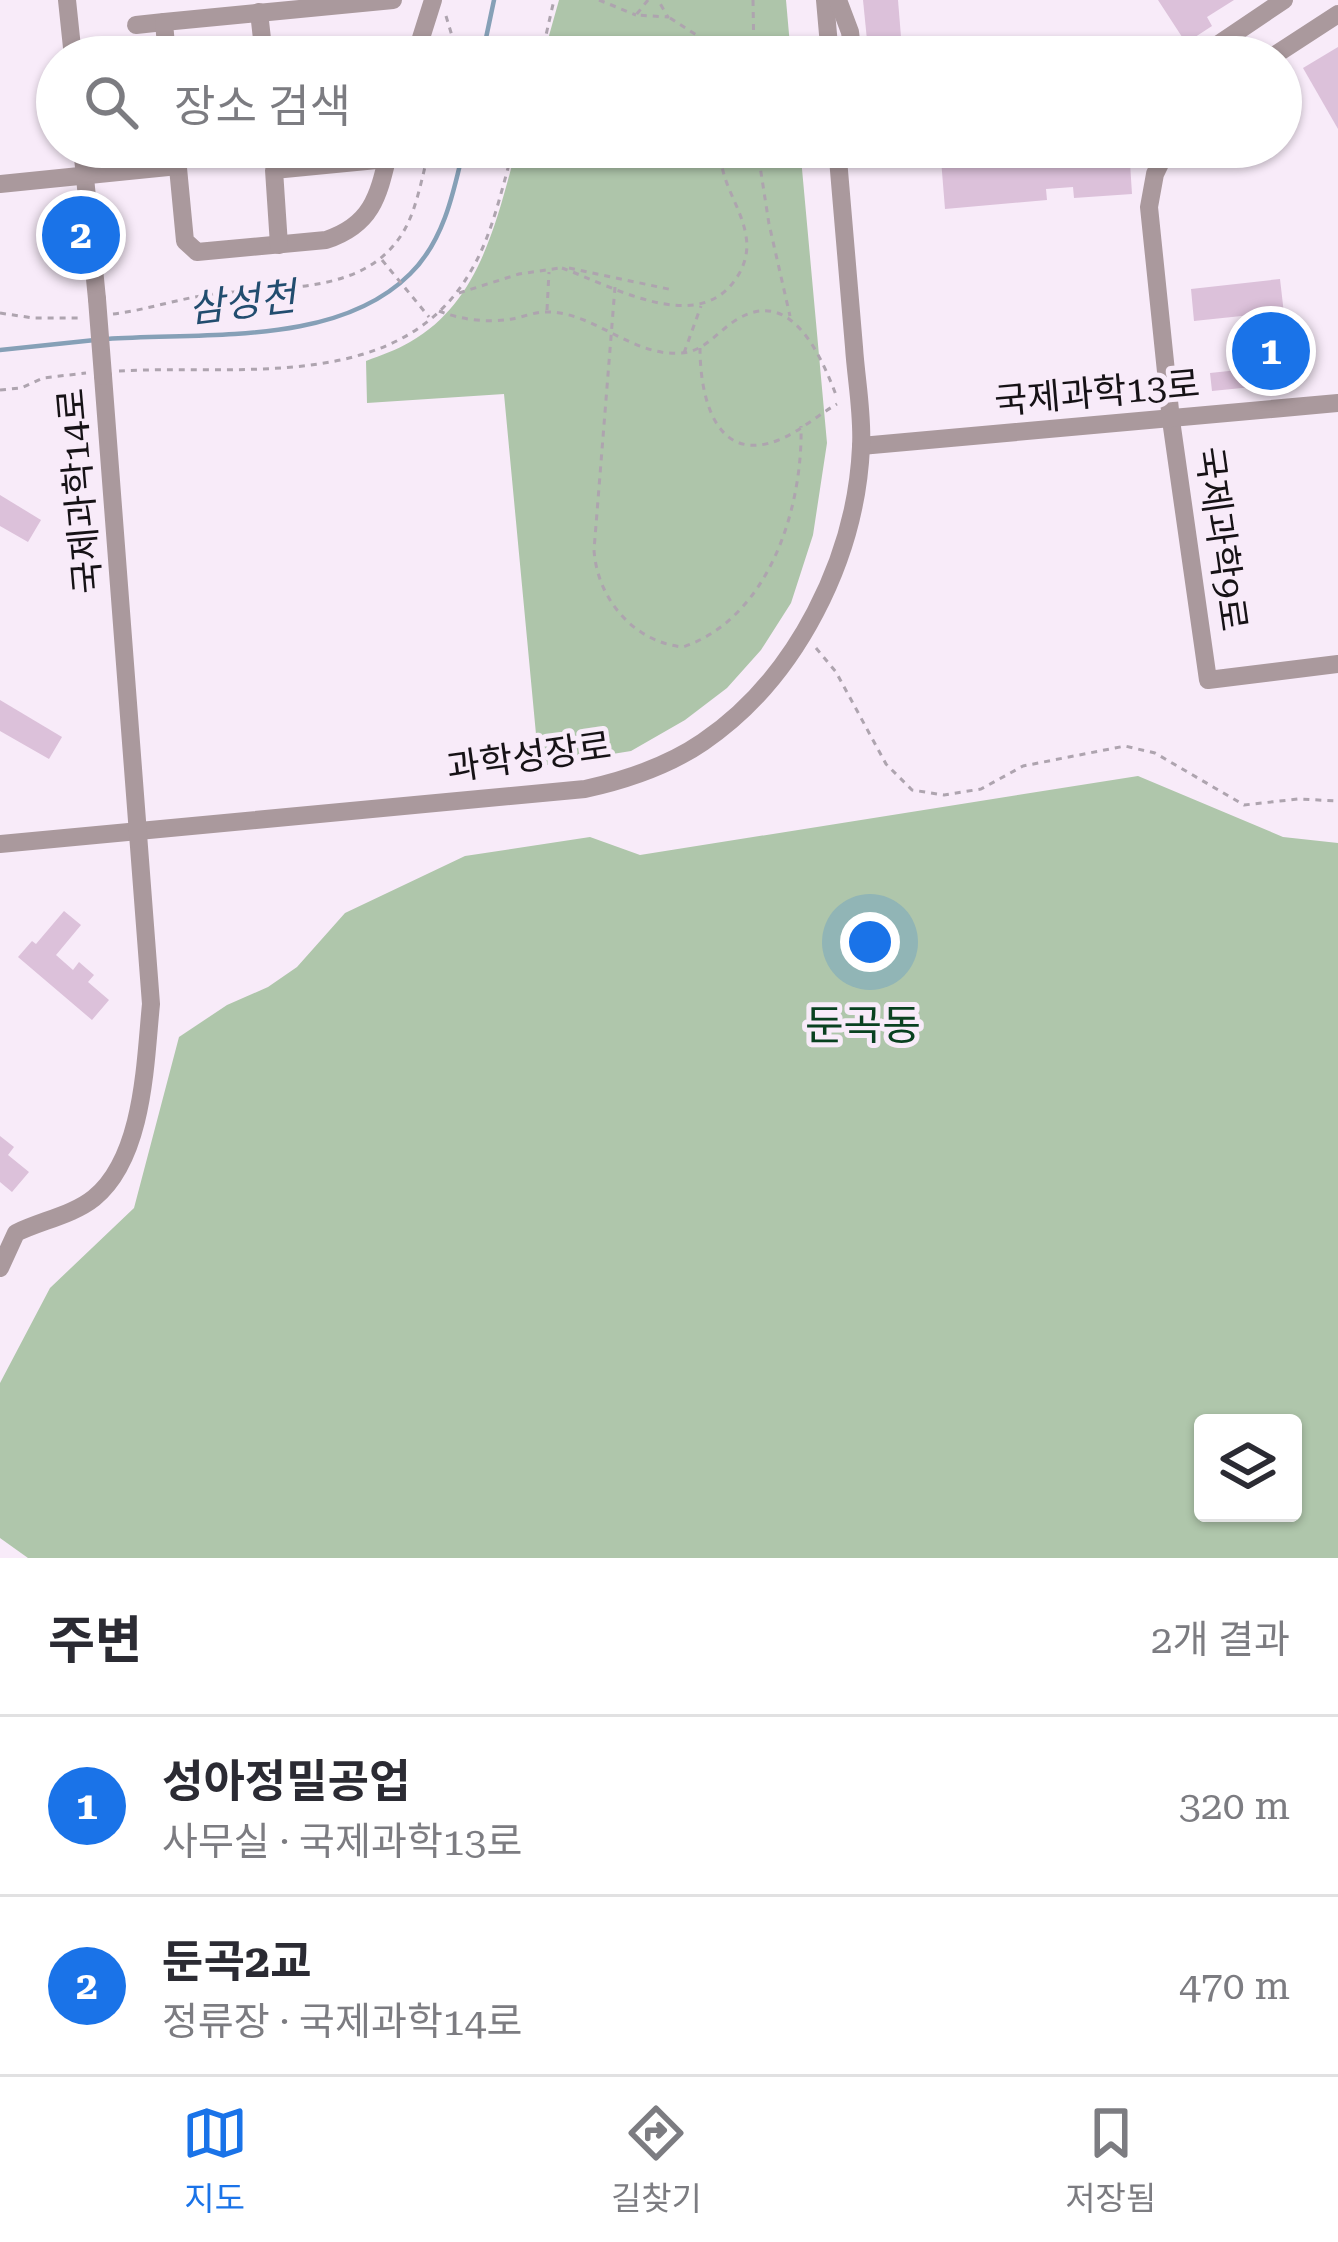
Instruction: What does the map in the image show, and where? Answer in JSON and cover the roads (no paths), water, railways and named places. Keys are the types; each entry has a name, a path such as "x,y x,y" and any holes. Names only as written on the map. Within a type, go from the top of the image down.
{"street":[{"path":"68,0 71,36"},
{"path":"136,25 393,0"},
{"path":"826,0 829,36"},
{"path":"838,0 850,36"},
{"path":"1231,36 1284,0"},
{"path":"421,36 432,1"},
{"path":"259,12 262,36"},
{"path":"1302,37 1338,14"},
{"path":"164,22 165,36"},
{"name":"국제과학14로","path":"0,1268 16,1233 94,1198 119,1164 136,1124 151,1004 100,307 84,168"},
{"path":"0,184 122,168"},
{"path":"178,168 185,241 197,252 326,240 346,233 373,206 384,168"},
{"path":"279,244 274,170 288,168"},
{"name":"과학성장로","path":"0,844 535,796 617,782 681,755 728,723 770,679 801,635 823,597 850,528 861,446 839,168"},
{"path":"1158,168 1149,207 1171,420"},
{"name":"국제과학13로","path":"861,446 1338,403"},
{"name":"국제과학9로","path":"1171,420 1208,680 1338,664"}],"waterway":[{"name":"삼성천","path":"486,36 494,0"},
{"name":"삼성천","path":"107,339 267,331 345,314 380,297 422,261 446,215 459,168"},
{"name":"삼성천","path":"0,350 95,340"}],"place":[{"name":"둔곡2교","path":"81,235"},
{"name":"성아정밀공업","path":"1271,351"}],"district":[{"name":"둔곡동","path":"863,1025"}]}
